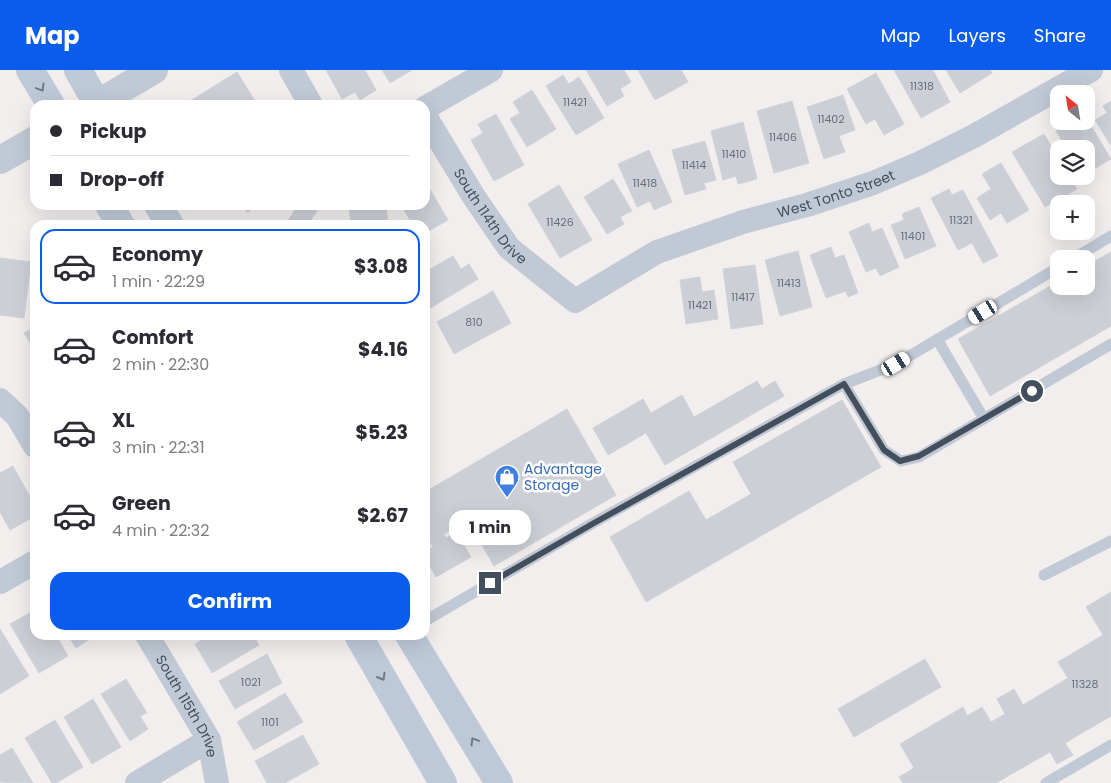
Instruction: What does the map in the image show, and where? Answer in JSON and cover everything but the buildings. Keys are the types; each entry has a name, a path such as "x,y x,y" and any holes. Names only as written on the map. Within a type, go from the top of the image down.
{"main road":[{"path":"30,70 48,100"},
{"path":"78,70 94,100"},
{"path":"361,640 444,780"},
{"path":"412,640 499,783"}],"street":[{"path":"105,100 154,70"},
{"path":"291,70 308,100"},
{"path":"430,105 491,70"},
{"name":"West Tonto Street","path":"575,301 656,252 743,222 807,205 873,183 920,163 974,136 1091,70"},
{"name":"South 114th Drive","path":"430,124 474,197 509,248 575,301"},
{"path":"0,160 30,143"},
{"path":"0,400 17,416 30,438"},
{"path":"0,582 30,565"},
{"name":"South 115th Drive","path":"150,640 209,740 217,783"},
{"path":"137,783 209,740"}],"lane":[{"path":"1088,250 1111,236"},
{"path":"430,618 594,523 844,384 896,364 1050,272"},
{"path":"937,339 984,419"},
{"path":"844,384 884,450 900,461 919,456 1111,344"},
{"path":"1044,575 1111,541"},
{"path":"1046,783 1111,745"}],"place":[{"name":"Advantage Storage","path":"507,498"}],"route":[{"path":"490,583 844,384 884,450 900,461 919,456 1032,391"}]}
